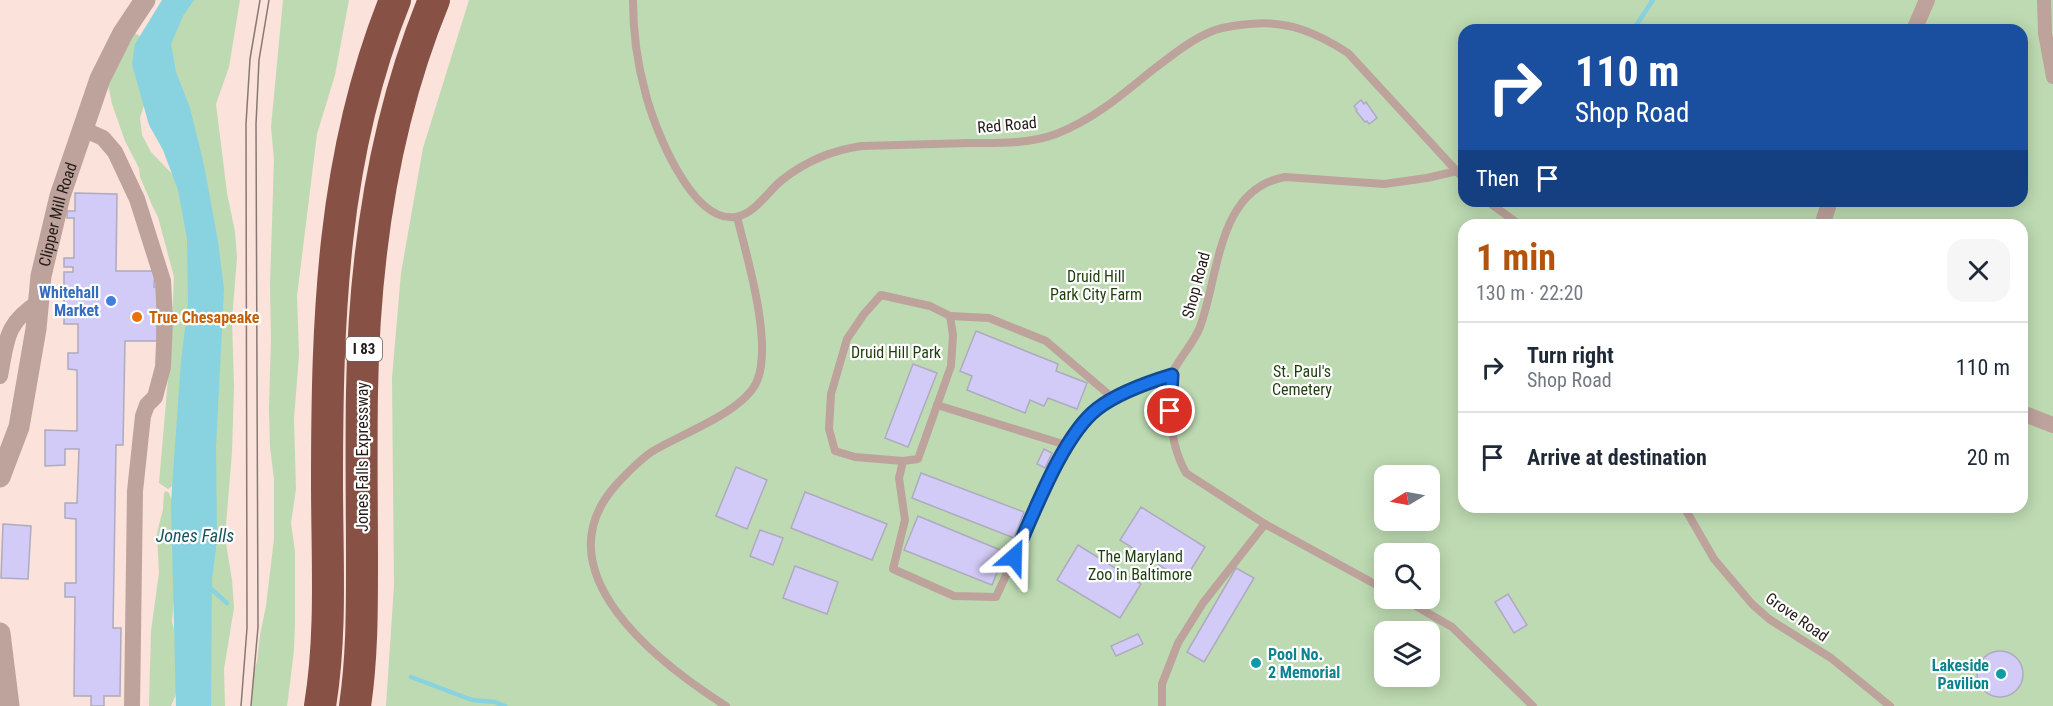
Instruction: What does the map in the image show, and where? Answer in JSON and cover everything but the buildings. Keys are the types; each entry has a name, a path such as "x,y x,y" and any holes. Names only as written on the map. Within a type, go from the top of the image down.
{"highway":[{"name":"I 83","path":"320,706 326,653 327,391 334,253 342,192 357,127 372,66 395,0"},
{"name":"Jones Falls Expressway","path":"355,706 362,608 362,391 370,254 392,131 407,75 434,0"}],"street":[{"name":"Clipper Mill Road","path":"0,477 19,427 51,229 60,196 100,79 123,33 145,0"},
{"path":"1917,24 1927,0"},
{"path":"2044,0 2045,33 2053,77"},
{"path":"83,129 103,138 115,152 137,199 163,281 165,320 163,367 155,397 147,405 143,416 135,491 132,706"},
{"path":"0,376 8,334 18,317 39,302"},
{"path":"2028,416 2053,425"},
{"path":"0,633 9,706"}],"lane":[{"path":"633,0 637,50 644,90 654,122 669,154 695,197 711,211 737,217 762,333 762,359 757,382 746,396 724,414 651,453 626,474 603,499 593,521 590,547 593,570 607,599 628,627 671,665 726,706"},
{"name":"Red Road","path":"737,217 754,208 788,176 826,153 862,146 1007,142 1035,140 1054,135 1112,103 1172,55 1195,40 1213,31 1257,23 1282,23 1302,28 1348,53 1456,171"},
{"name":"Shop Road","path":"1374,584 1265,524 1186,473 1179,460 1171,424 1172,375 1200,328 1231,219 1244,201 1262,184 1285,177 1384,184 1456,171"},
{"path":"1495,207 1512,219"},
{"path":"950,316 953,335 951,366 918,459 903,461 855,457 835,451 829,429 831,394 847,339 864,314 881,295 930,306 950,316 989,318 1046,341 1114,399"},
{"path":"903,461 899,478 905,520 892,569 954,596 996,597 1066,445 1080,425 1097,409 1114,399 1172,375"},
{"path":"937,405 1066,445"},
{"name":"Grove Road","path":"1687,513 1714,559 1752,604 1769,619 1832,658 1890,706"},
{"path":"1162,706 1162,684 1178,643 1203,603 1265,524"},
{"path":"1421,609 1452,627 1533,706"}],"green space":[{"path":"183,0 240,0 229,67 216,104 237,257 232,320 234,385 232,452 225,537 234,608 224,669 225,706 192,706 206,349 162,40"},
{"path":"283,0 349,0 335,75 317,134 297,296 299,355 294,419 296,489 291,523 295,552 295,623 288,699 287,706 252,706 254,671 266,606 274,539 274,479 269,408 274,160 271,127"},
{"name":"Druid Hill Park","path":"469,0 2053,0 2053,706 386,706 394,586 392,378 401,273 423,148"},
{"path":"132,31 144,39 145,102 140,118 142,135 151,152 172,174 188,209 196,258 175,484 168,489 159,483 171,344 174,277 158,217 140,177 139,168 125,141 108,85"},
{"path":"166,491 171,499 173,518 172,621 177,642 177,692 171,706 149,706 151,631 159,573 157,533"}],"water":[{"name":"Jones Falls","path":"162,0 194,0 183,16 171,44 176,72 190,108 204,165 224,289 216,447 217,540 212,580 211,706 176,706 171,502 181,361 188,304 187,239 178,190 163,150 149,125 132,64 135,44"}],"waterway":[{"path":"1637,24 1653,0"},
{"path":"209,587 227,603"},
{"path":"411,677 472,700 495,702 505,706"}],"tram line":[{"path":"241,706 247,628 246,124 250,59 260,0"},
{"path":"251,706 258,627 256,124 259,60 269,0"}],"place":[{"name":"Whitehall Market","path":"111,301"},
{"name":"True Chesapeake","path":"137,317"},
{"name":"Pool No. 2 Memorial","path":"1256,663"},
{"name":"Lakeside Pavilion","path":"2001,674"}],"route":[{"path":"1014,557 1066,445 1080,425 1097,409 1146,384 1172,375 1170,411"}],"park label":[{"name":"Druid Hill Park City Farm","path":"1096,285"},
{"name":"St. Paul's Cemetery","path":"1302,380"},
{"name":"The Maryland Zoo in Baltimore","path":"1140,565"}]}
